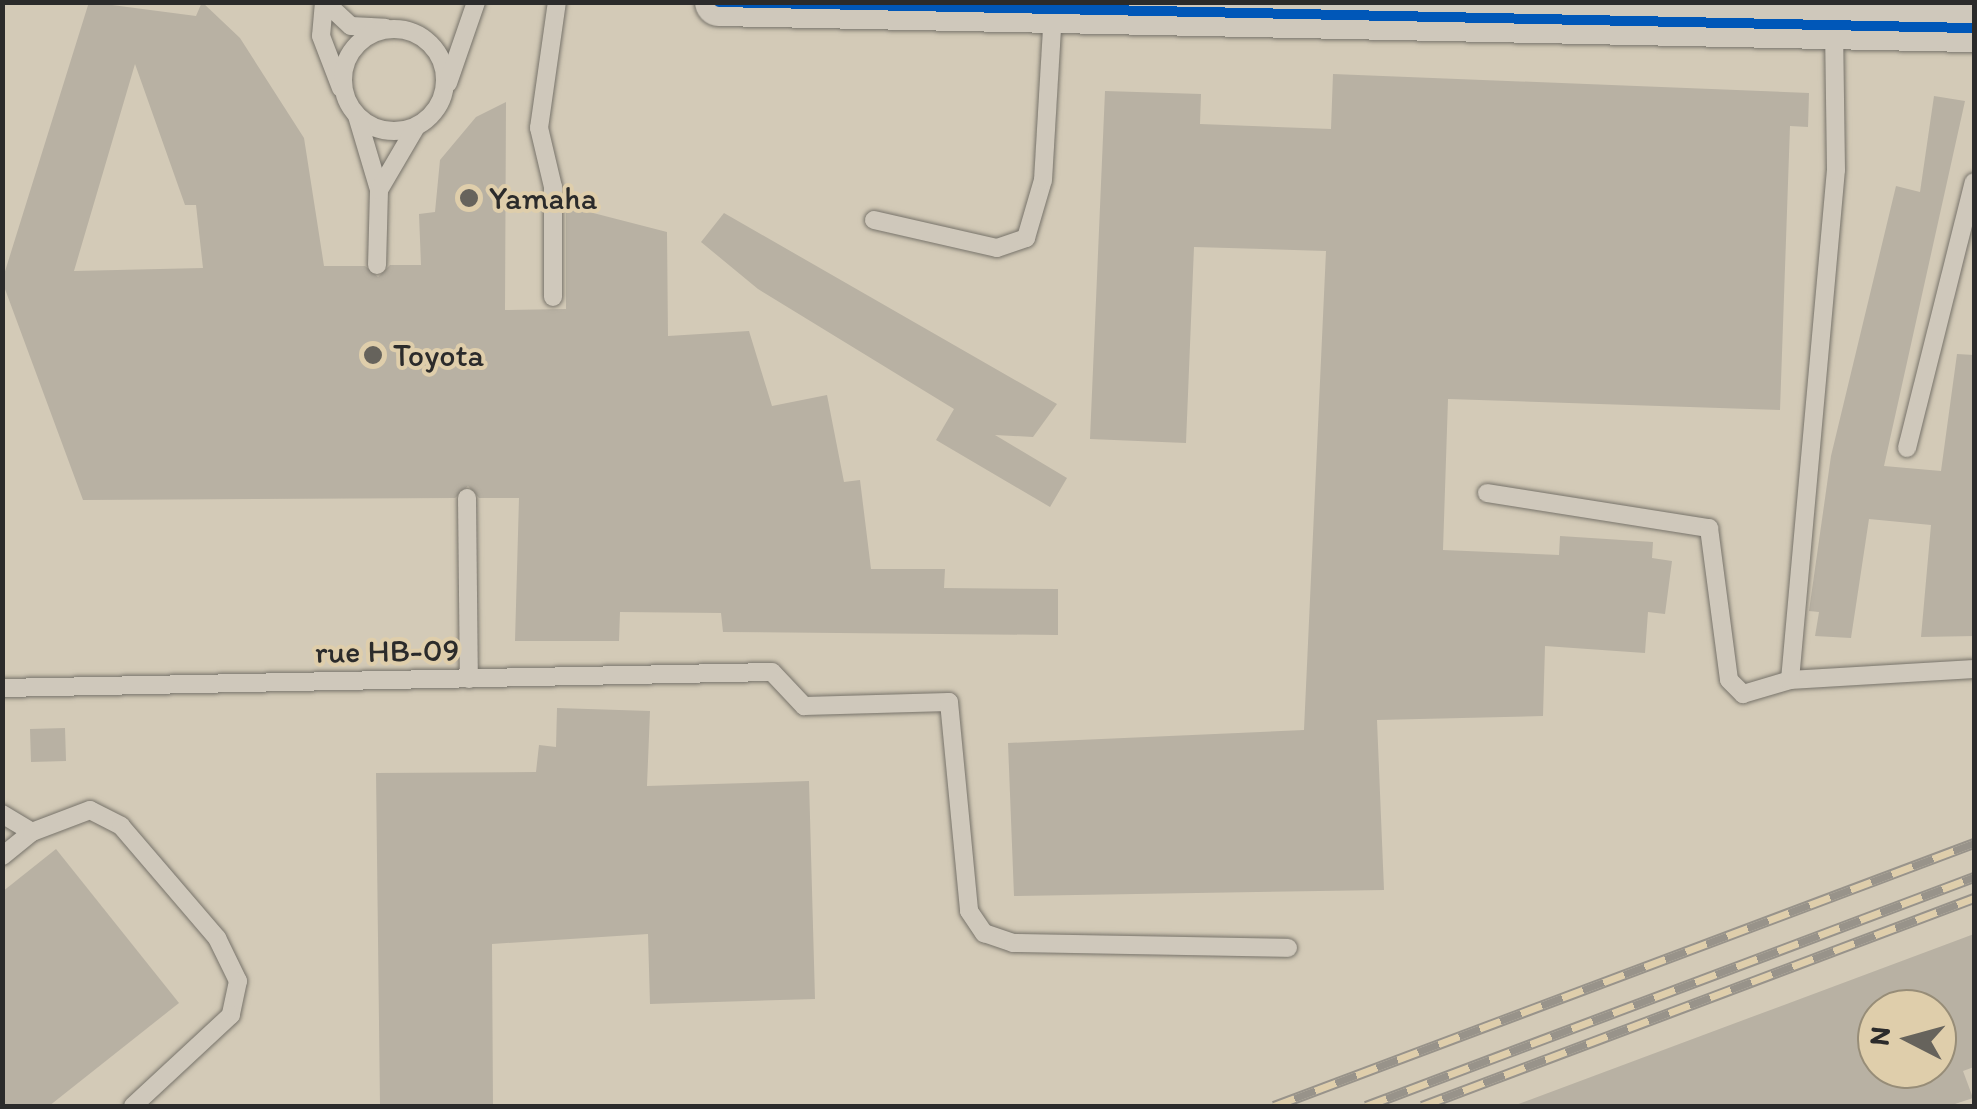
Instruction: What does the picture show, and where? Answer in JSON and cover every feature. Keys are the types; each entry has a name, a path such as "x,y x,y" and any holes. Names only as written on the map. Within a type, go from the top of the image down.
{"street":[{"path":"719,2 1053,11 1299,8 1974,28"}],"lane":[{"path":"324,2 351,26 391,28 433,46 442,97"},
{"path":"324,2 326,60 357,116 379,190 377,265"},
{"path":"379,190 416,127 442,97 476,2"},
{"path":"553,298 553,188 539,128 557,2"},
{"path":"874,220 997,248 1026,238 1043,180 1053,11"},
{"path":"1790,680 1836,170 1834,25"},
{"path":"344,92 352,51 391,28"},
{"path":"357,116 394,132 416,127"},
{"path":"1907,448 1974,182"},
{"path":"1487,494 1709,528 1734,690 1790,680 1974,669"},
{"path":"466,498 469,679"},
{"name":"rue HB-09","path":"2,688 772,672 804,706 940,700 955,708 970,910 984,933 1013,943 1288,948"},
{"path":"2,856 32,832 90,810 121,826 217,938 238,981 232,1014 132,1106"},
{"path":"2,814 32,832"}],"building":[{"path":"89,2 196,16 202,2 240,38 304,138 324,266 365,266 378,277 390,265 421,265 419,214 435,212 440,160 476,117 506,102 505,310 566,309 566,206 667,232 668,336 749,331 772,406 827,395 844,482 860,480 871,569 945,569 944,588 1058,589 1058,635 723,632 721,613 620,612 619,641 515,641 519,498 479,498 468,486 455,498 83,500 2,281","holes":["135,64 185,205 196,205 203,268 74,271"]},
{"path":"1333,74 1809,93 1808,127 1790,126 1780,410 1448,399 1443,550 1559,555 1560,536 1653,542 1652,558 1672,561 1665,614 1648,612 1645,653 1545,646 1543,716 1377,720 1384,890 1014,896 1008,743 1304,730 1326,251 1194,247 1186,443 1090,439 1105,91 1201,94 1200,124 1331,129"},
{"path":"1934,96 1965,101 1884,466 1941,471 1957,354 1974,355 1974,636 1921,637 1931,525 1869,519 1851,638 1815,636 1819,612 1809,611 1831,456 1896,186 1920,192"},
{"path":"724,213 1057,404 1033,437 995,435 1067,478 1050,507 936,440 954,409 758,289 701,242"},
{"path":"557,708 650,711 647,786 809,781 815,999 650,1004 648,934 492,944 493,1106 380,1106 376,773 536,772 539,745 556,747"},
{"path":"65,728 66,761 31,762 30,729"},
{"path":"56,849 179,1003 49,1106 2,1106 2,892"},
{"path":"1974,934 1974,1067 1963,1071 1973,1098 1949,1106 1513,1106"}],"railway":[{"path":"1274,1106 1974,843"},
{"path":"1366,1106 1974,877"},
{"path":"1422,1106 1974,898"}],"cycle path":[{"path":"719,2 1974,28"}],"place":[{"name":"Yamaha","path":"469,198"},
{"name":"Toyota","path":"373,355"}]}
